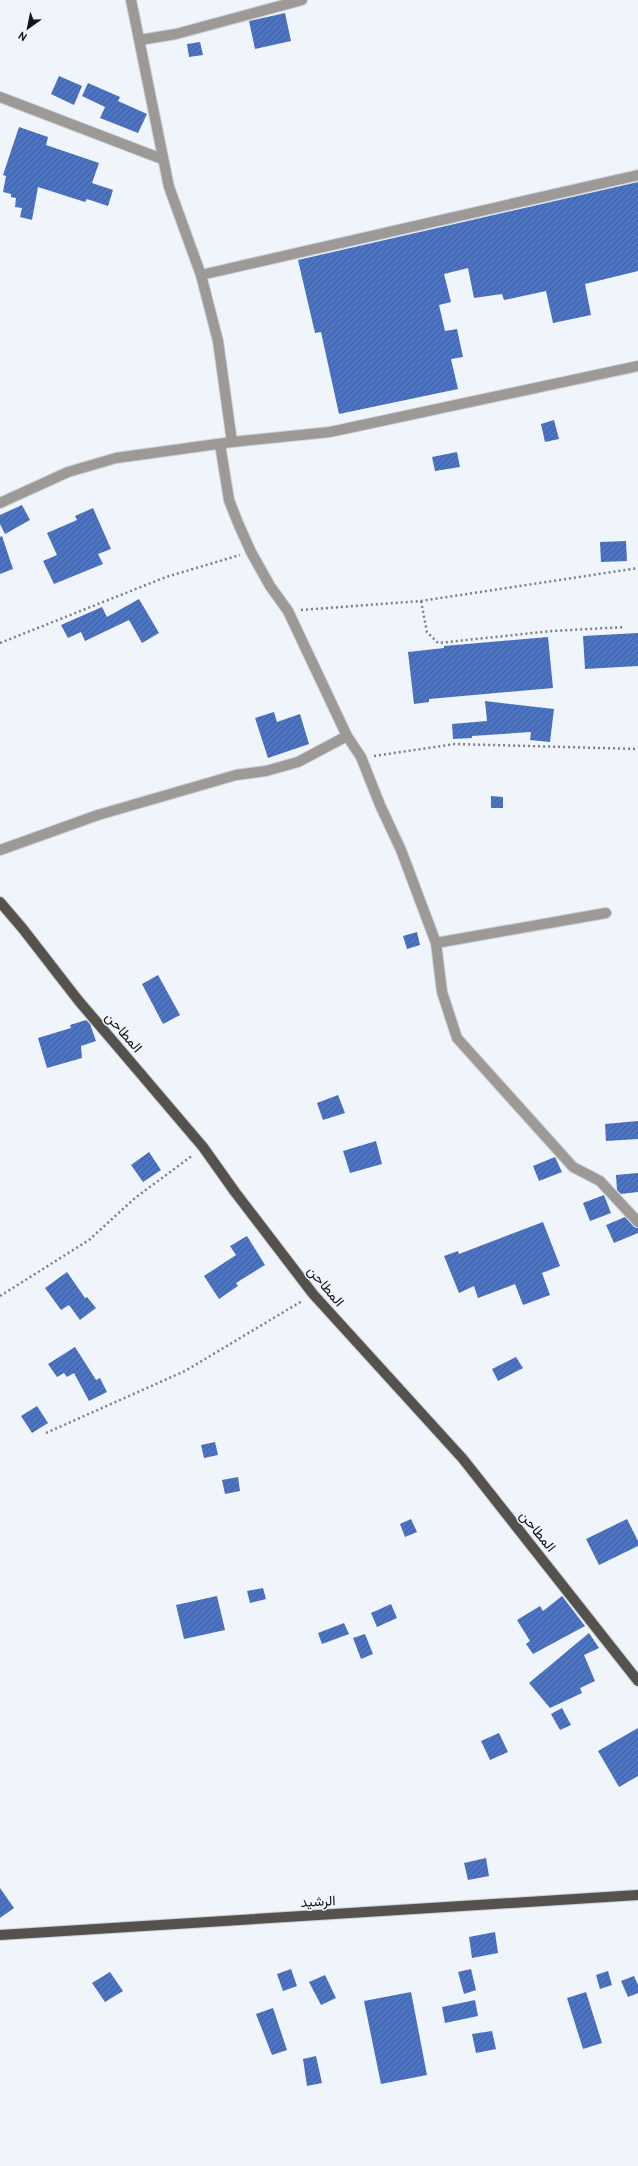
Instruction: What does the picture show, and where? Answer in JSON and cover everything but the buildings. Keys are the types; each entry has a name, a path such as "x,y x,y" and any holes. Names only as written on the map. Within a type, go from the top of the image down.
{"main road":[{"name":"المطاحن","path":"0,902 78,1000 203,1147 235,1192 313,1294 463,1459 638,1681"},
{"name":"الرشيد","path":"0,1935 638,1894"}],"street":[{"path":"131,0 140,40 162,160 169,186 201,275 218,341 232,442"},
{"path":"140,40 176,34 302,0"},
{"path":"0,97 162,160"},
{"path":"201,275 638,175"},
{"path":"0,503 68,472 116,458 232,442 330,432 638,366"},
{"path":"220,444 229,500 251,552 270,586 288,611 347,736 361,758 401,850 436,943 442,992 456,1038 573,1167 600,1182 638,1222"},
{"path":"0,850 106,813 236,775 266,771 298,762 347,736"},
{"path":"436,943 606,913"}],"path":[{"path":"0,643 166,577 251,552"},
{"path":"288,611 421,600 638,568"},
{"path":"421,600 427,632 438,643 552,631 625,627"},
{"path":"361,758 455,744 638,749"},
{"path":"0,1296 89,1240 135,1198 203,1147"},
{"path":"46,1434 185,1371 313,1294"}]}
